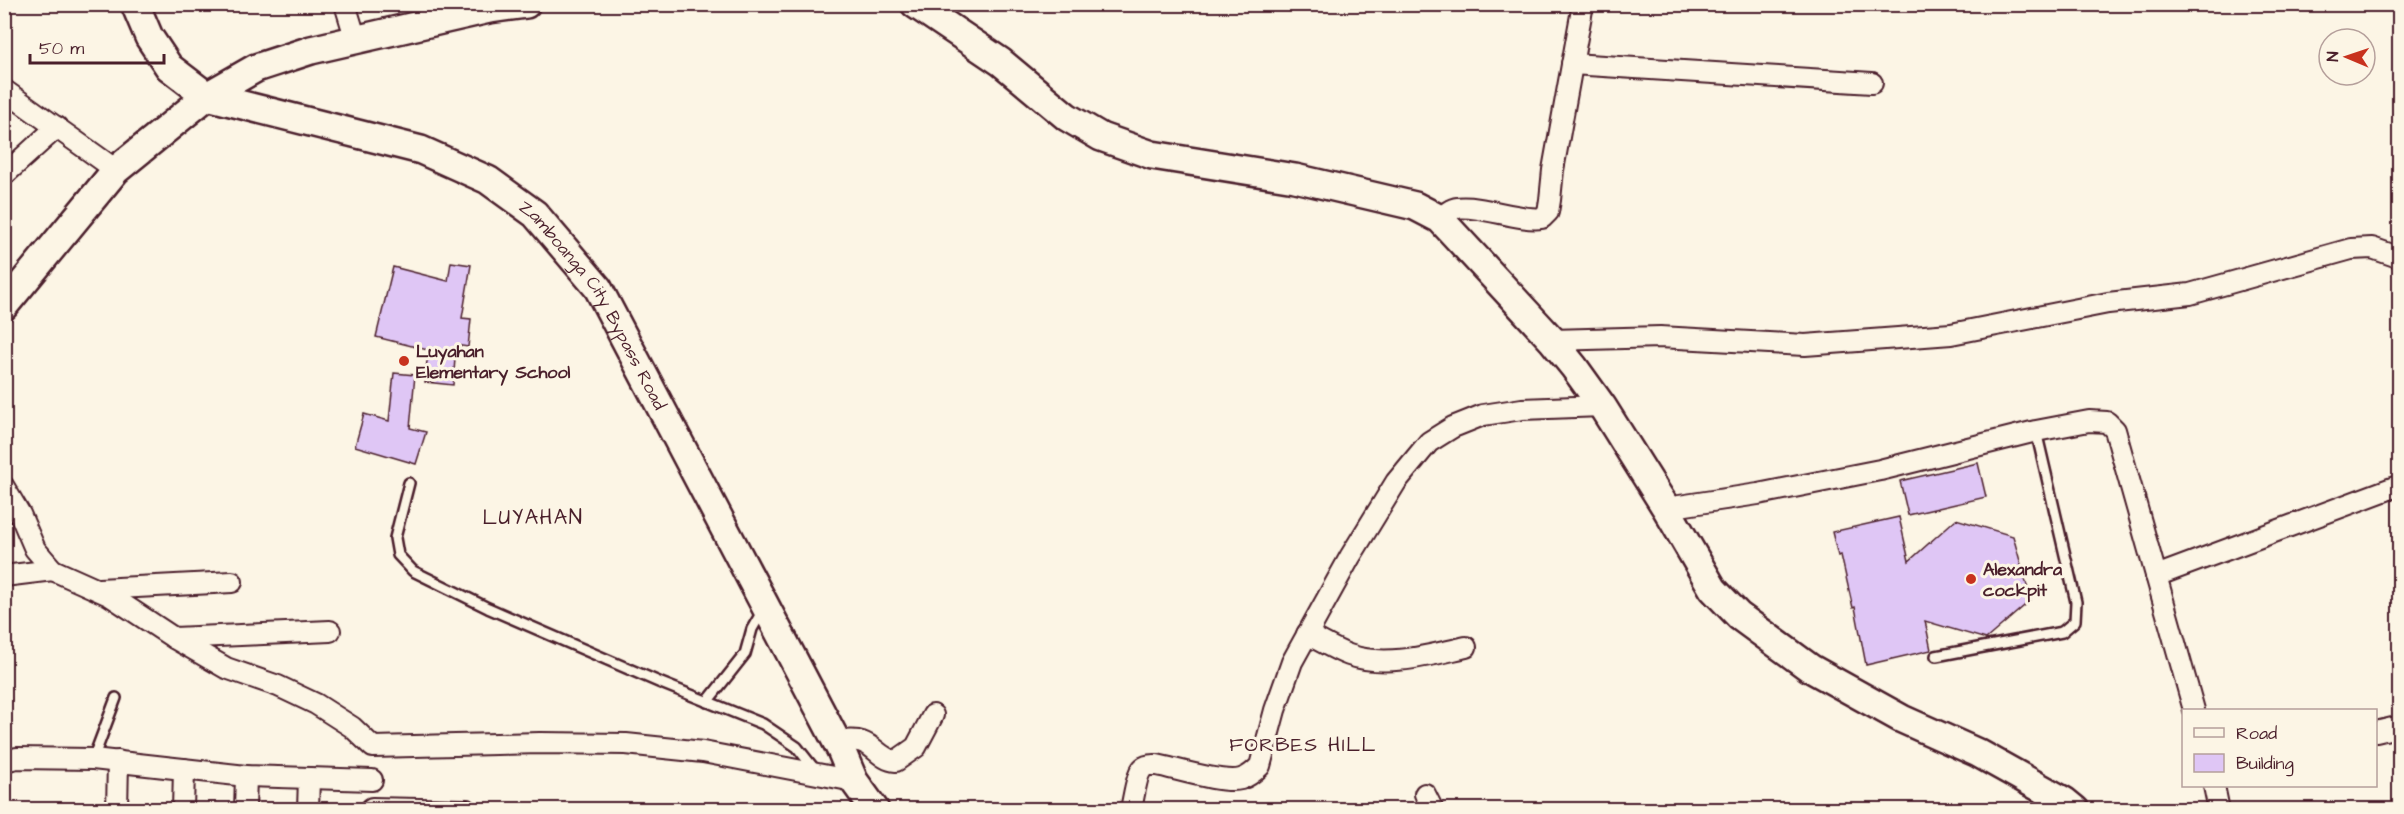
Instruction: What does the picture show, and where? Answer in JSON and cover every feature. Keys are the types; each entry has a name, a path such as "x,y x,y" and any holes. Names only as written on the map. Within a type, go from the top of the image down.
{"street":[{"name":"Zamboanga City Bypass Road","path":"135,4 149,37 169,67 207,96 420,150 488,180 535,214 598,288 837,742 854,781 875,810"},
{"path":"345,4 356,40"},
{"path":"4,306 116,170 207,96 256,68 311,50 489,9 526,4"},
{"path":"915,4 1001,62 1067,117 1101,137 1152,155 1295,178 1415,206 1440,219 1552,340 1602,406 1666,507 1713,589 1739,616 1810,668 1902,719 1978,753 2076,810"},
{"path":"1440,219 1452,209 1464,207 1530,219 1545,216 1550,200 1553,170 1583,4"},
{"path":"1572,64 1872,83"},
{"path":"4,90 116,170"},
{"path":"4,175 57,128"},
{"path":"1552,340 1660,337 1805,345 1951,334 2108,303 2190,294 2272,273 2351,249 2372,248 2398,257"},
{"path":"1131,810 1140,774 1147,766 1157,765 1222,779 1241,779 1260,766 1275,710 1292,662 1350,557 1390,492 1429,442 1483,415 1521,409 1602,406"},
{"path":"1666,507 1758,494 1880,470 2036,431 2089,421 2108,422 2115,430 2193,709"},
{"path":"2156,576 2400,485"},
{"path":"4,487 20,514 35,549 53,570 122,603 174,638 226,668 278,686 316,704 352,727 373,747 540,743 626,744 703,752 854,781"},
{"path":"4,576 53,570"},
{"path":"96,589 232,582"},
{"path":"174,638 330,632"},
{"path":"1307,634 1350,656 1379,660 1402,660 1466,647"},
{"path":"837,742 855,740 865,743 886,759 896,761 916,747 933,716"},
{"path":"2377,732 2397,727"},
{"path":"373,747 372,809 467,810"},
{"path":"4,761 17,758 93,759 246,777 372,780"},
{"path":"117,810 118,761"},
{"path":"183,810 184,769"},
{"path":"245,810 246,777"},
{"path":"308,810 309,778"},
{"path":"2214,787 2219,810"}],"lane":[{"path":"1936,656 2062,632 2074,621 2076,602 2036,431"},
{"path":"409,483 395,538 398,555 413,571 488,608 763,724 797,747 818,773"},
{"path":"707,702 745,654 752,629 765,607"},
{"path":"93,759 116,698"}],"building":[{"path":"451,262 471,265 462,318 471,319 468,347 456,345 453,385 425,382 428,350 376,337 393,267 448,281"},
{"path":"394,373 415,375 410,428 426,432 416,464 355,446 364,414 389,421"},
{"path":"1978,463 1986,497 1908,515 1900,481"},
{"path":"1899,517 1909,561 1956,519 2013,536 2031,600 1986,639 1925,621 1931,650 1866,665 1855,607 1853,608 1841,555 1838,556 1832,532"}],"place":[{"name":"Luyahan Elementary School","path":"404,361"},
{"name":"Alexandra cockpit","path":"1971,579"}],"district":[{"name":"LUYAHAN","path":"533,517"},
{"name":"FORBES HILL","path":"1303,745"}]}
